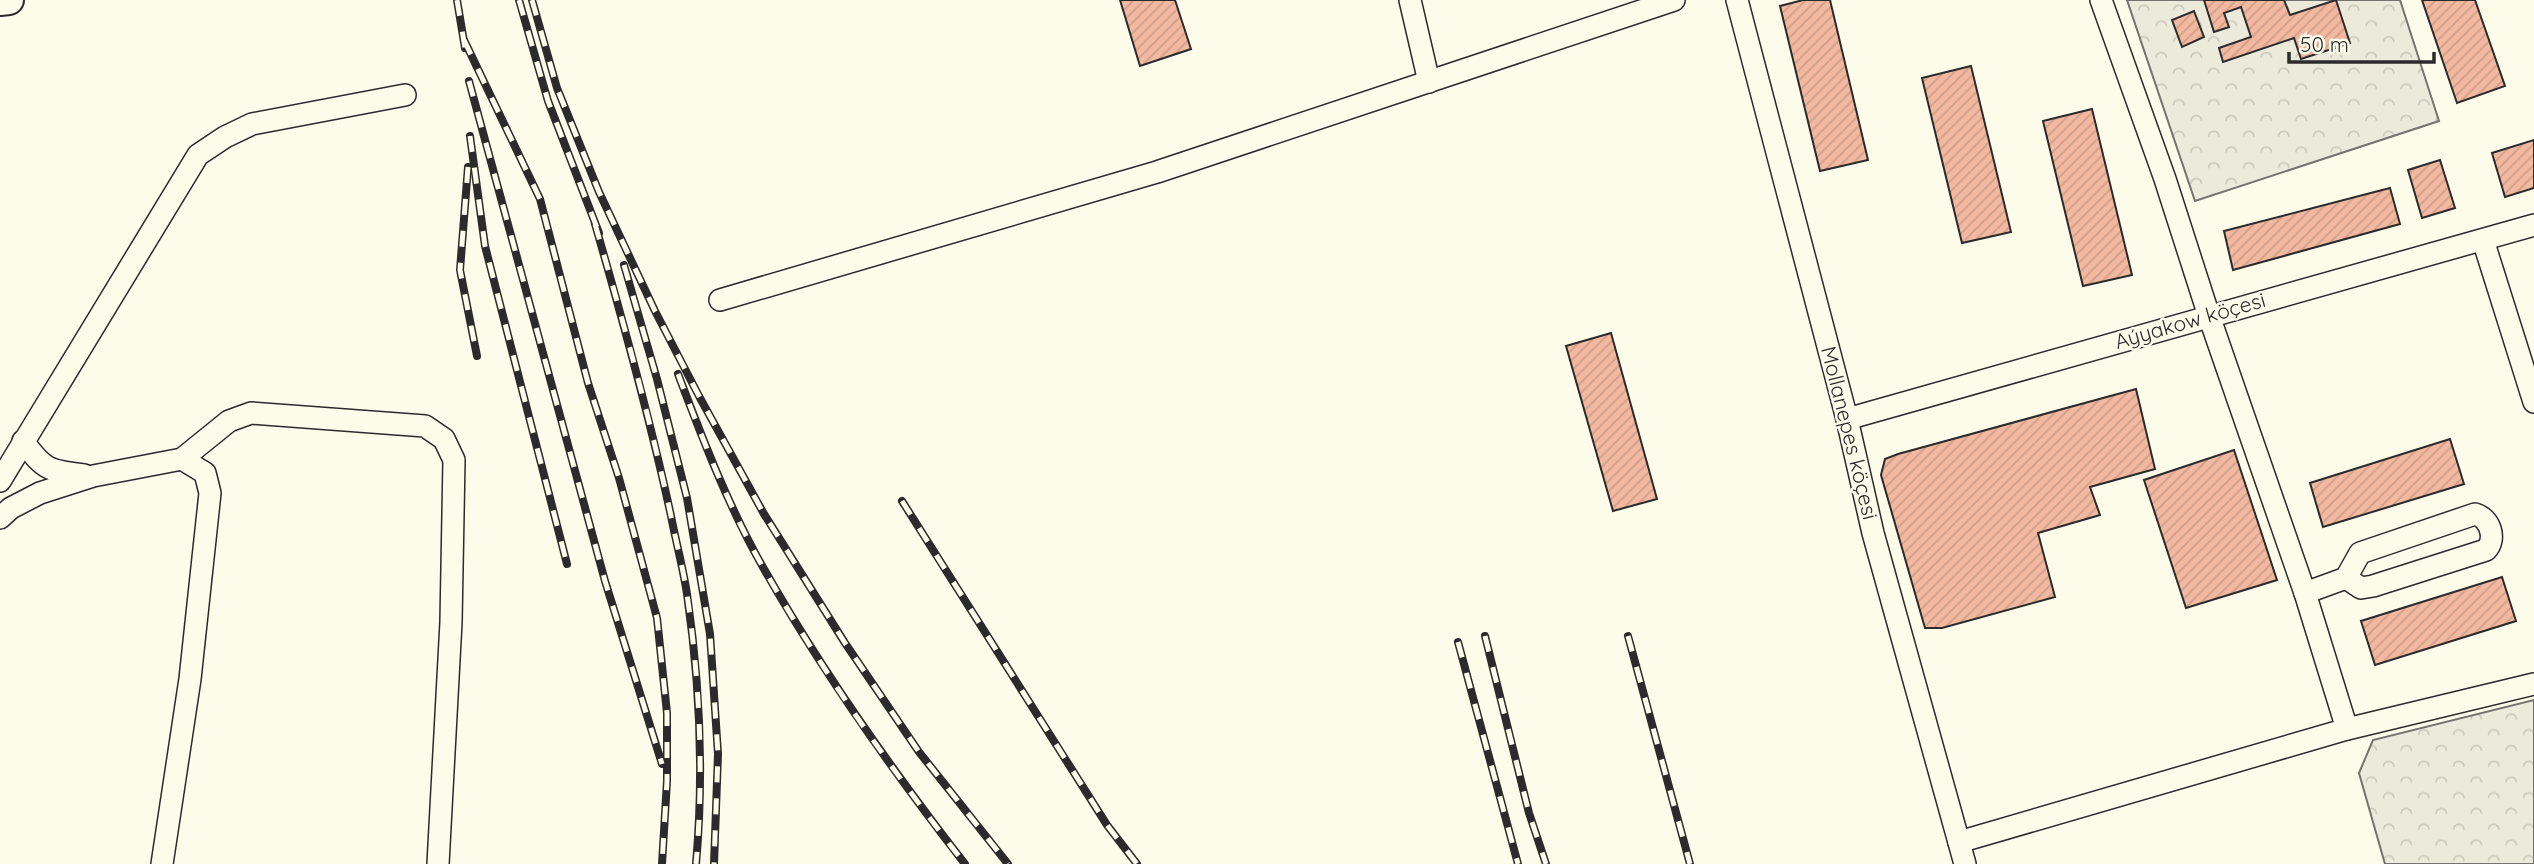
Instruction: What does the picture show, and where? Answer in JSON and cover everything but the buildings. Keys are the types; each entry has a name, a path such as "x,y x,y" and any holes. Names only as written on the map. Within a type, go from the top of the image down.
{"main road":[{"path":"0,1 9,0"}],"street":[{"path":"1410,0 1429,82"},
{"path":"720,300 1157,172 1674,0"},
{"name":"Mollanepes köçesi","path":"1737,0 1847,419 1873,533 1965,864"},
{"path":"2101,0 2165,179 2209,316 2305,593 2347,729"},
{"path":"0,481 198,155 225,137 252,124 405,95"},
{"name":"Aýyakow köçesi","path":"1847,419 2534,225"},
{"path":"2483,240 2534,402"},
{"path":"0,518 11,508 40,493 93,476 182,459 229,421 251,413 425,426 444,439 454,460 454,473 451,622 438,864"},
{"path":"23,440 39,463 57,472 93,476"},
{"path":"162,864 190,680 210,493 205,473 182,459"},
{"path":"2305,593 2346,578 2360,554 2475,514 2487,521 2492,540 2486,550 2373,586 2361,588 2346,578"},
{"path":"1959,842 2347,729 2534,684"}],"green space":[{"path":"2127,0 2400,0 2439,121 2195,201"},
{"path":"2534,700 2534,864 2385,864 2359,773 2373,740"}],"railway":[{"path":"457,0 465,48"},
{"path":"519,0 548,101 599,233"},
{"path":"532,0 557,88 599,192 655,311 700,398 764,514 845,643 919,752 1008,864"},
{"path":"464,40 540,199 588,383 619,478 657,618 667,713 667,781 662,864"},
{"path":"469,81 605,581 662,764"},
{"path":"470,136 485,246 567,564"},
{"path":"468,167 460,270 477,356"},
{"path":"595,224 654,443 687,594 699,729 700,796 696,864"},
{"path":"624,265 657,379 687,498 710,634 718,754 714,864"},
{"path":"678,374 728,498 751,546 787,608 859,720 965,864"},
{"path":"902,501 1107,825 1137,864"},
{"path":"1485,636 1529,813 1546,864"},
{"path":"1628,636 1690,864"},
{"path":"1458,642 1518,864"}]}
